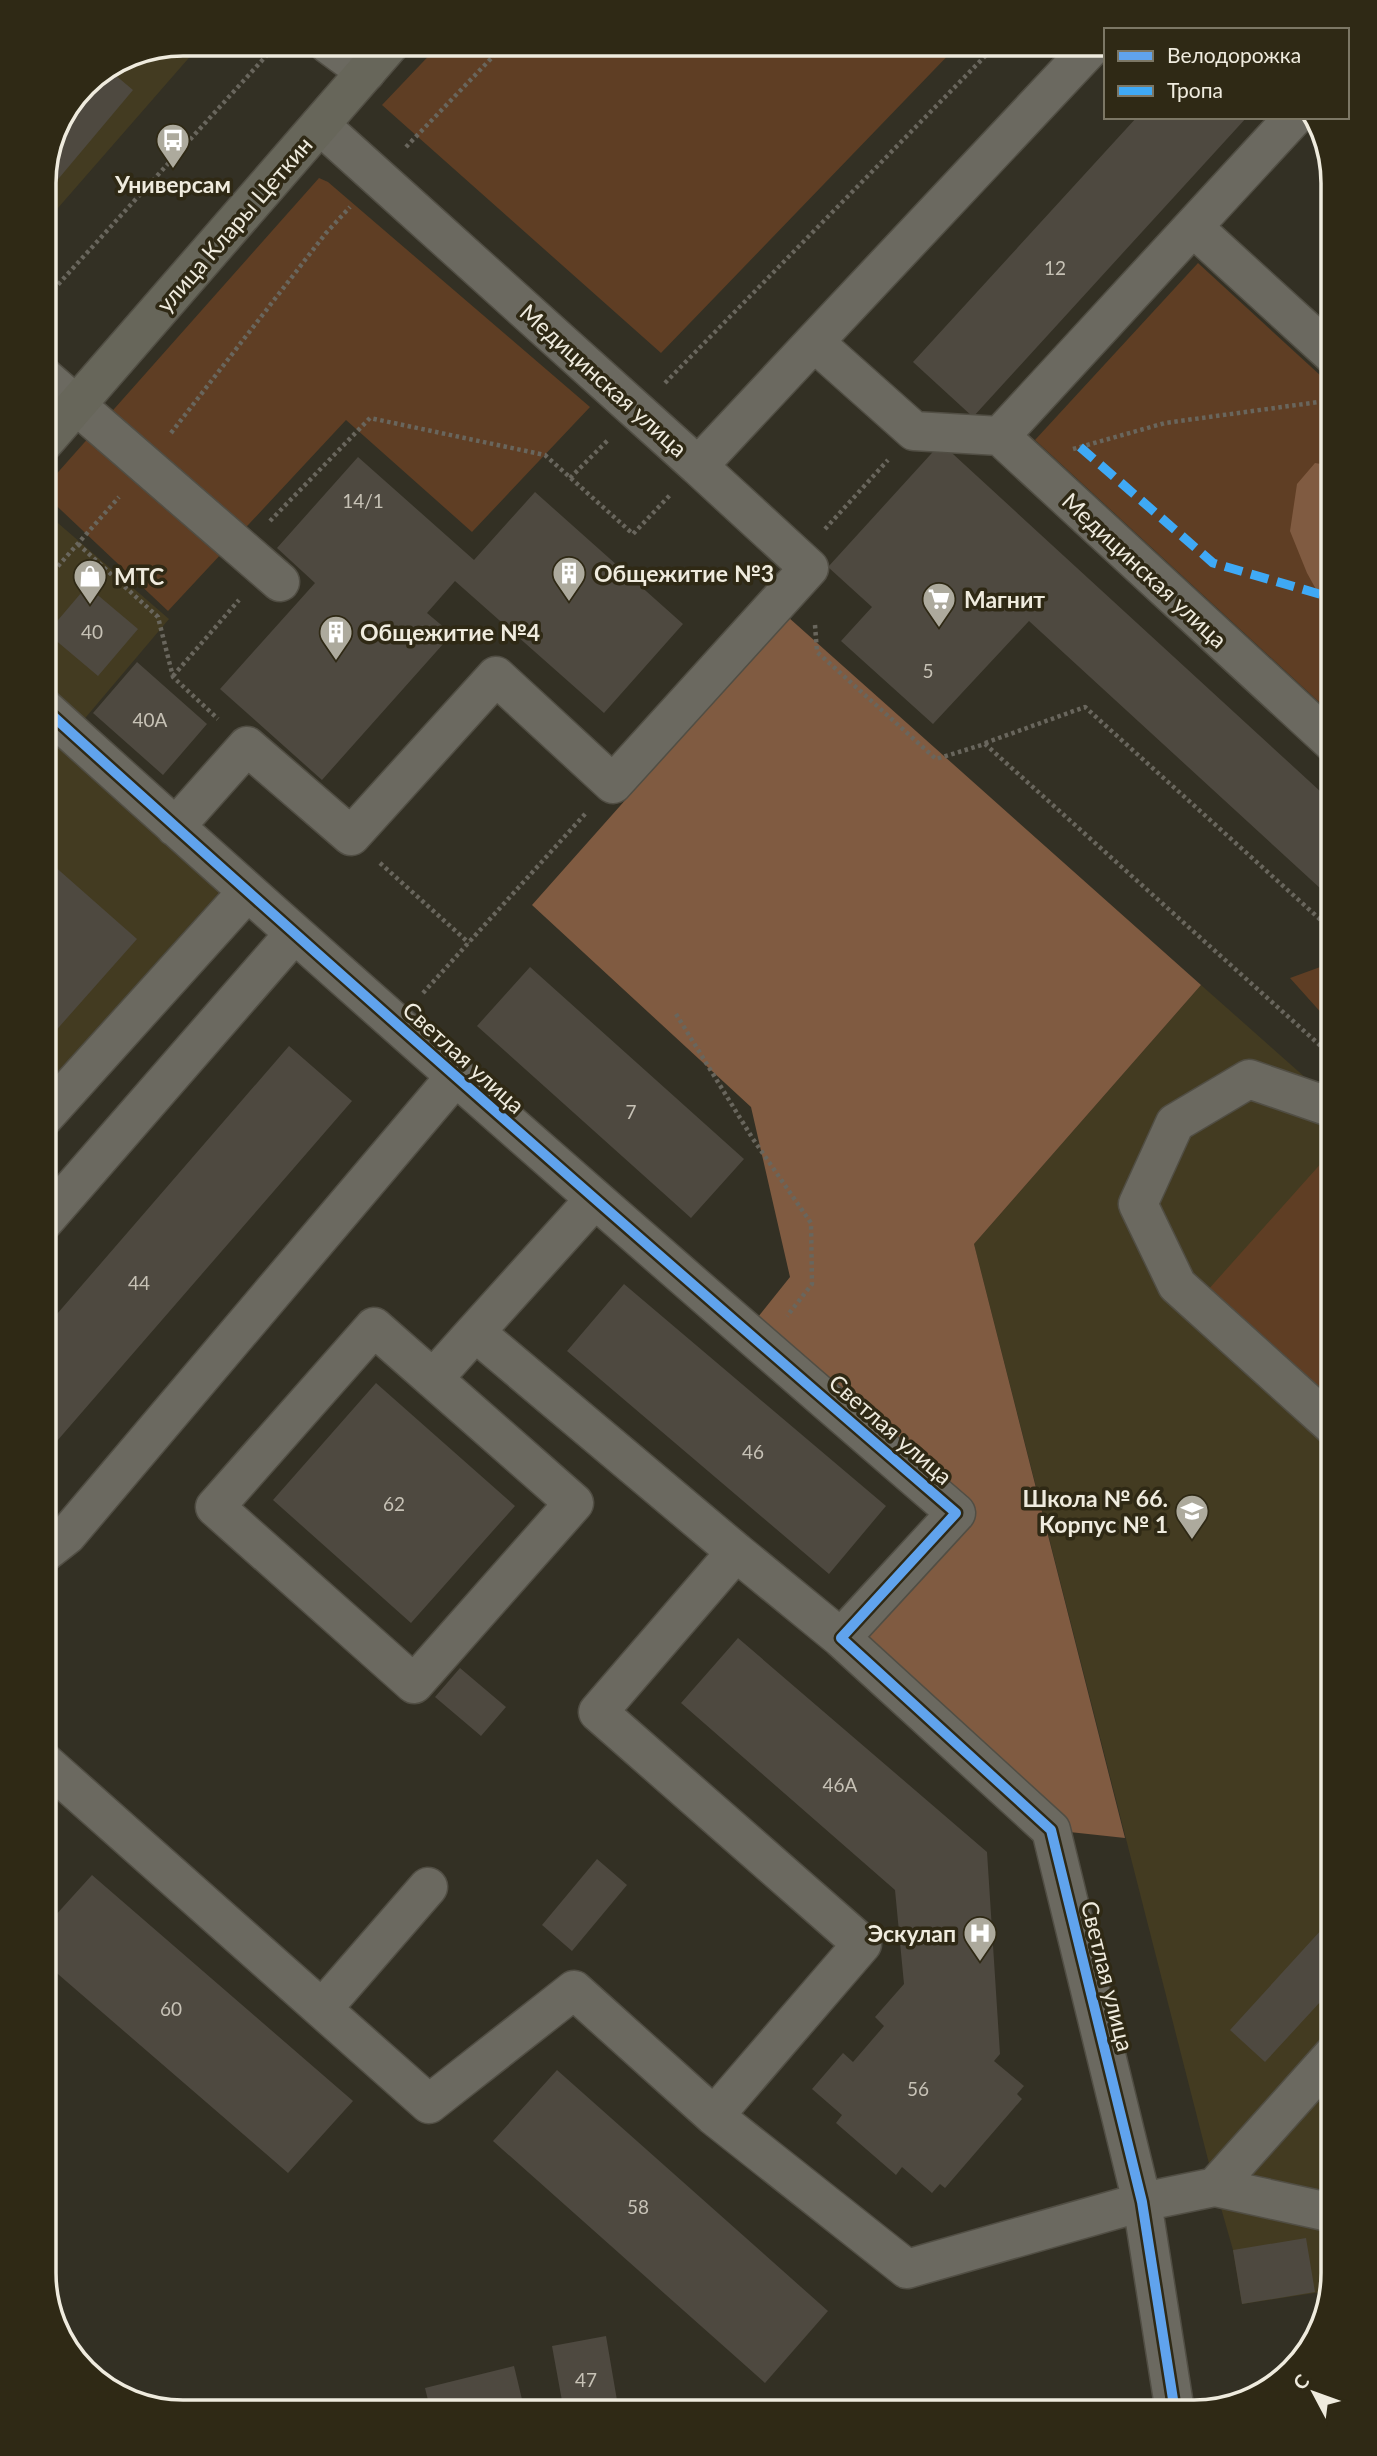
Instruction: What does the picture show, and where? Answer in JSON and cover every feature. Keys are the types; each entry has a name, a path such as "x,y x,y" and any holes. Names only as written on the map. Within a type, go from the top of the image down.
{"main road":[{"name":"улица Клары Цеткин","path":"56,428 378,58"}],"street":[{"name":"Медицинская улица","path":"320,125 698,466 1083,56"},
{"path":"814,342 914,431 1000,436 1292,119"},
{"path":"1194,228 1321,344"},
{"path":"56,387 263,567"},
{"name":"Медицинская улица","path":"1000,436 1321,732"},
{"path":"175,827 247,746 351,836 496,676 612,784 804,563 698,466"},
{"name":"Светлая улица","path":"56,719 594,1200 956,1513 841,1638 1051,1830 1142,2202 1173,2400"},
{"path":"56,1104 247,892"},
{"path":"56,1207 294,934"},
{"path":"56,1544 67,1535 455,1077"},
{"path":"1321,1104 1250,1079 1175,1123 1138,1204 1177,1285 1321,1415"},
{"path":"433,1379 594,1200"},
{"path":"374,1327 433,1379 574,1503 414,1684 215,1507 374,1327"},
{"path":"475,1332 841,1638"},
{"path":"714,2116 862,1944 598,1712 736,1552"},
{"path":"56,1773 429,2104 574,1990 714,2116 908,2269 1142,2202 1214,2188 1321,2210"},
{"path":"322,2008 428,1887"},
{"path":"1214,2188 1321,2068"}],"path":[{"path":"56,287 266,56"},
{"path":"56,569 147,466 326,233 494,56"},
{"path":"570,478 985,56"},
{"path":"1029,463 1166,423 1321,402"},
{"path":"173,677 263,567 370,418 545,455 633,534 698,466"},
{"path":"914,431 804,563 817,652 936,759 1085,708 1321,920"},
{"path":"78,544 158,617 173,677 247,746"},
{"path":"985,744 1321,1046"},
{"path":"395,1024 612,784"},
{"path":"351,836 469,943"},
{"path":"676,1014 753,1139 811,1223 812,1284 763,1347"}],"shaded area":[{"path":"191,56 56,210 56,174 60,150 82,105 105,82 134,66 158,58"},
{"path":"429,56 947,56 661,353 382,105"},
{"path":"319,178 328,182 590,407 472,532 346,420 168,611 56,505 56,474"},
{"path":"1198,263 1321,376 1321,704 1035,440"},
{"path":"1315,463 1321,464 1321,598 1307,573 1290,531 1297,484"},
{"path":"56,521 169,619 81,723 232,878 56,1074"},
{"path":"788,617 1201,985 974,1244 1125,1838 1051,1830 841,1638 956,1513 746,1332 790,1277 751,1107 532,905"},
{"path":"1321,967 1321,1013 1290,978"},
{"name":"Школа № 66. Корпус № 1","path":"1201,985 1321,1091 1320,2292 1242,2304 1233,2250 974,1244"},
{"path":"1321,1163 1321,1392 1207,1291"}],"building":[{"path":"115,75 133,90 56,182 60,150 82,105 99,87"},
{"path":"1135,119 1245,119 973,417 913,362"},
{"path":"941,443 1321,792 1321,889 1029,621 933,724 841,641 872,607 828,567"},
{"path":"358,457 474,560 535,492 683,624 604,713 455,581 427,613 452,634 322,780 220,689 315,583 277,548"},
{"path":"87,586 138,629 98,676 56,641 56,622"},
{"path":"137,662 207,724 163,775 93,713"},
{"path":"56,868 137,939 56,1030"},
{"path":"530,967 744,1159 691,1218 477,1026"},
{"path":"289,1046 352,1101 56,1442 56,1315"},
{"path":"624,1284 886,1506 829,1574 567,1351"},
{"path":"376,1383 515,1506 411,1623 273,1500"},
{"path":"738,1638 987,1852 1000,2054 994,2061 1024,2086 1017,2094 1022,2099 945,2188 940,2184 932,2193 902,2167 896,2175 836,2123 842,2115 812,2089 843,2053 853,2062 884,2026 875,2017 904,1984 895,1890 681,1703"},
{"path":"460,1668 506,1707 481,1736 435,1697"},
{"path":"597,1859 627,1885 572,1951 542,1925"},
{"path":"92,1875 353,2101 288,2173 56,1972 56,1915"},
{"path":"1321,1930 1321,2001 1265,2062 1230,2030"},
{"path":"557,2070 828,2311 765,2383 493,2141"},
{"path":"1306,2238 1315,2292 1242,2304 1233,2250"},
{"path":"606,2336 617,2400 562,2400 552,2346"},
{"path":"514,2366 522,2400 428,2400 425,2388"}],"marked path":[{"path":"1080,447 1213,563 1321,594"}],"cycle path":[{"path":"56,719 497,1113 956,1513 841,1638 1051,1830 1142,2202 1173,2400"}],"place":[{"name":"Универсам","path":"173,170"},
{"name":"Общежитие №3","path":"569,603"},
{"name":"МТС","path":"90,606"},
{"name":"Магнит","path":"939,629"},
{"name":"Общежитие №4","path":"336,662"},
{"name":"Школа № 66. Корпус № 1","path":"1192,1541"},
{"name":"Эскулап","path":"980,1963"}]}
